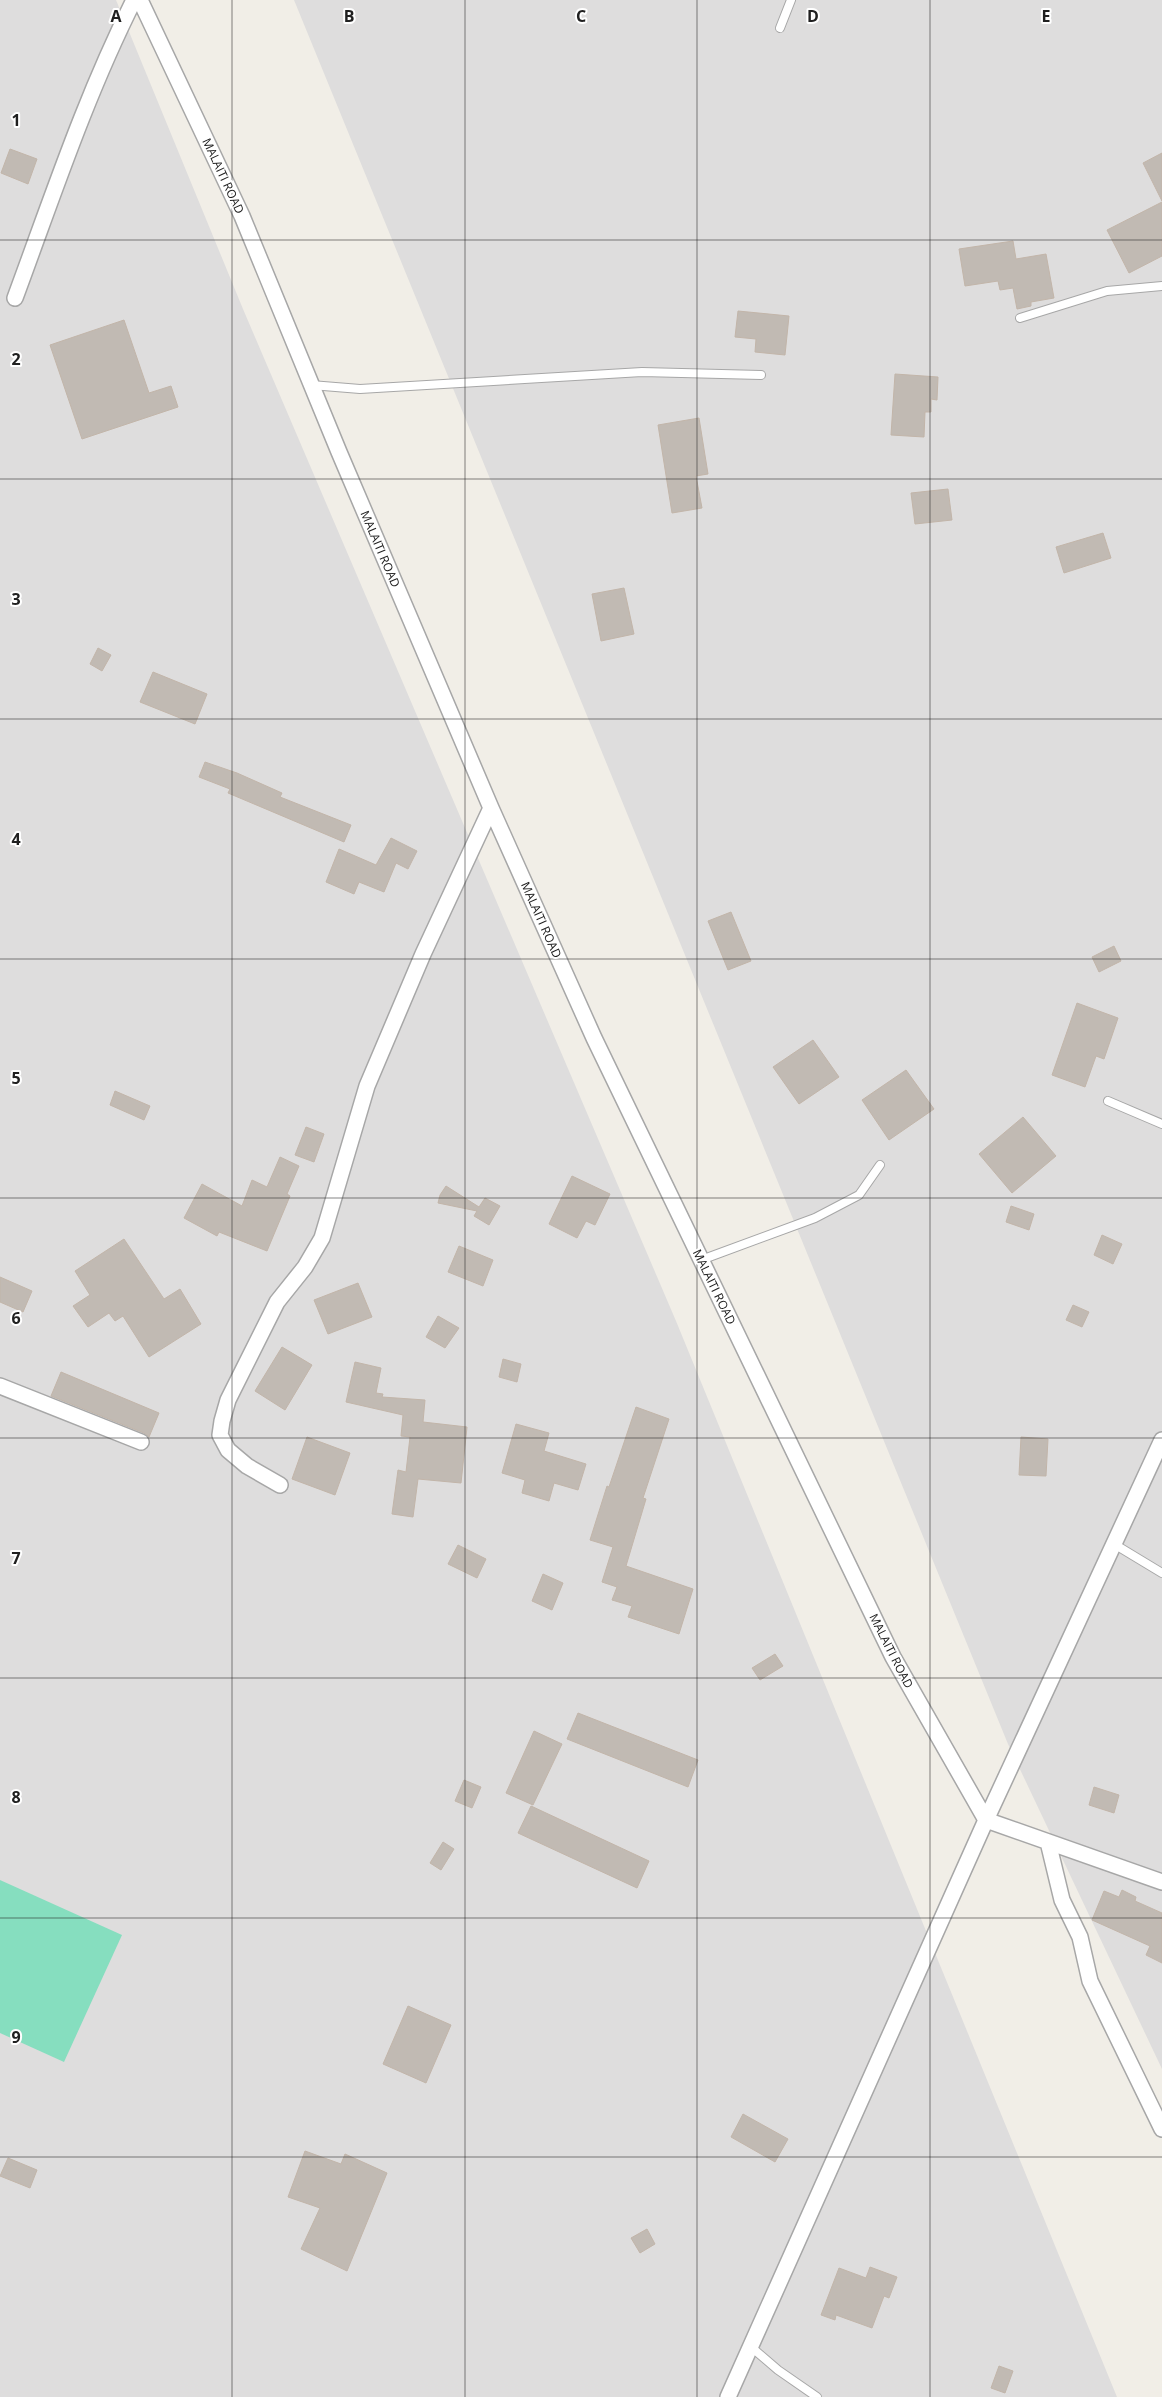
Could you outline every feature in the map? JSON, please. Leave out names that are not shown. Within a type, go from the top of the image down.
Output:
[{"type":"street","points":[[15,298],[77,130],[116,36],[134,0]]},
{"type":"street","name":"MALAITI ROAD","points":[[140,0],[242,216],[311,384],[491,808],[594,1038],[892,1657],[986,1820]]},
{"type":"street","points":[[280,1485],[247,1466],[228,1450],[220,1435],[228,1400],[277,1302],[305,1267],[322,1238],[367,1086],[423,954],[491,808]]},
{"type":"street","points":[[0,1386],[141,1442]]},
{"type":"street","points":[[728,2397],[986,1820],[1162,1440]]},
{"type":"street","points":[[986,1820],[1162,1882]]},
{"type":"street","points":[[1048,1842],[1062,1900],[1080,1937],[1090,1981],[1162,2130]]},
{"type":"lane","points":[[780,28],[791,0]]},
{"type":"lane","points":[[1020,318],[1107,291],[1162,286]]},
{"type":"lane","points":[[311,384],[360,389],[642,372],[761,375]]},
{"type":"lane","points":[[1108,1101],[1162,1124]]},
{"type":"lane","points":[[701,1260],[815,1218],[859,1195],[880,1165]]},
{"type":"lane","points":[[1114,1544],[1162,1573]]},
{"type":"lane","points":[[750,2346],[778,2370],[817,2397]]},
{"type":"shaded area","points":[[0,0],[116,0],[243,309],[676,1321],[1117,2397],[0,2397]]},
{"type":"shaded area","points":[[294,0],[1162,0],[1162,2069],[1008,1744]]},
{"type":"green space","points":[[0,1880],[122,1935],[64,2062],[0,2033]]},
{"type":"building","points":[[10,149],[37,159],[28,184],[1,173]]},
{"type":"building","points":[[1162,153],[1162,201],[1143,163]]},
{"type":"building","points":[[1162,202],[1162,256],[1129,273],[1107,230]]},
{"type":"building","points":[[1013,241],[1016,259],[1046,254],[1054,298],[1031,302],[1031,306],[1017,309],[1013,288],[1000,290],[998,281],[965,286],[959,249]]},
{"type":"building","points":[[738,311],[789,316],[785,355],[755,352],[756,339],[735,337]]},
{"type":"building","points":[[124,320],[149,393],[171,386],[178,407],[82,439],[50,345]]},
{"type":"building","points":[[895,374],[938,377],[937,400],[931,399],[931,412],[925,412],[924,437],[891,435]]},
{"type":"building","points":[[699,418],[708,474],[696,476],[702,508],[672,513],[658,425]]},
{"type":"building","points":[[948,489],[952,520],[915,524],[911,493]]},
{"type":"building","points":[[1103,533],[1111,558],[1064,573],[1056,547]]},
{"type":"building","points":[[624,588],[634,634],[601,641],[592,594]]},
{"type":"building","points":[[98,648],[111,655],[102,671],[90,664]]},
{"type":"building","points":[[153,672],[207,694],[195,724],[140,702]]},
{"type":"building","points":[[205,762],[237,773],[282,793],[280,797],[351,825],[344,842],[228,793],[230,789],[199,777]]},
{"type":"building","points":[[391,838],[417,851],[408,869],[396,863],[384,892],[359,882],[354,894],[326,882],[339,849],[376,865]]},
{"type":"building","points":[[731,912],[751,961],[728,970],[708,921]]},
{"type":"building","points":[[1114,946],[1121,961],[1099,972],[1092,957]]},
{"type":"building","points":[[1077,1003],[1118,1018],[1104,1059],[1096,1056],[1085,1087],[1052,1075]]},
{"type":"building","points":[[813,1040],[839,1077],[799,1104],[773,1067]]},
{"type":"building","points":[[906,1070],[934,1109],[889,1140],[862,1100]]},
{"type":"building","points":[[115,1091],[150,1106],[144,1120],[110,1105]]},
{"type":"building","points":[[1023,1117],[1056,1156],[1012,1193],[979,1154]]},
{"type":"building","points":[[306,1127],[324,1134],[314,1162],[295,1155]]},
{"type":"building","points":[[280,1157],[299,1166],[287,1194],[290,1196],[267,1251],[219,1232],[217,1236],[184,1218],[202,1184],[242,1206],[252,1180],[267,1187]]},
{"type":"building","points":[[572,1176],[610,1194],[595,1225],[586,1221],[577,1238],[549,1224]]},
{"type":"building","points":[[446,1186],[479,1207],[485,1198],[500,1206],[489,1225],[474,1216],[477,1211],[438,1203],[440,1195]]},
{"type":"building","points":[[1011,1206],[1034,1214],[1029,1230],[1006,1222]]},
{"type":"building","points":[[1102,1235],[1122,1244],[1113,1264],[1094,1255]]},
{"type":"building","points":[[124,1239],[164,1299],[180,1289],[201,1324],[149,1357],[123,1316],[115,1321],[109,1313],[88,1327],[73,1306],[90,1295],[75,1271]]},
{"type":"building","points":[[459,1246],[493,1260],[483,1286],[448,1272]]},
{"type":"building","points":[[0,1277],[32,1291],[23,1312],[0,1302]]},
{"type":"building","points":[[358,1283],[372,1317],[328,1334],[314,1300]]},
{"type":"building","points":[[1073,1305],[1089,1312],[1082,1327],[1066,1320]]},
{"type":"building","points":[[438,1316],[459,1328],[445,1348],[426,1337]]},
{"type":"building","points":[[282,1347],[312,1365],[285,1410],[255,1391]]},
{"type":"building","points":[[503,1359],[521,1364],[517,1382],[499,1377]]},
{"type":"building","points":[[355,1362],[381,1368],[376,1393],[383,1394],[382,1397],[425,1400],[423,1422],[467,1427],[461,1483],[418,1479],[413,1517],[392,1514],[398,1470],[406,1472],[410,1437],[401,1436],[403,1415],[346,1402]]},
{"type":"building","points":[[61,1372],[159,1413],[149,1437],[144,1433],[51,1396]]},
{"type":"building","points":[[636,1407],[669,1419],[643,1498],[646,1499],[626,1566],[693,1589],[679,1634],[628,1617],[632,1606],[612,1600],[617,1587],[602,1582],[613,1547],[590,1540],[607,1486],[609,1487]]},
{"type":"building","points":[[516,1424],[549,1433],[544,1451],[586,1464],[578,1490],[554,1483],[549,1501],[522,1493],[525,1480],[502,1473]]},
{"type":"building","points":[[307,1437],[350,1453],[335,1495],[292,1479]]},
{"type":"building","points":[[1021,1437],[1048,1439],[1046,1476],[1019,1475]]},
{"type":"building","points":[[458,1545],[486,1559],[477,1578],[448,1564]]},
{"type":"building","points":[[543,1574],[563,1583],[552,1610],[532,1601]]},
{"type":"building","points":[[775,1654],[783,1666],[760,1680],[752,1668]]},
{"type":"building","points":[[578,1713],[698,1760],[688,1787],[567,1739]]},
{"type":"building","points":[[534,1731],[562,1744],[533,1805],[506,1793]]},
{"type":"building","points":[[464,1780],[481,1787],[472,1808],[455,1801]]},
{"type":"building","points":[[1094,1787],[1119,1795],[1114,1813],[1089,1805]]},
{"type":"building","points":[[531,1806],[649,1861],[637,1888],[518,1833]]},
{"type":"building","points":[[443,1842],[454,1849],[441,1870],[430,1863]]},
{"type":"building","points":[[1122,1890],[1136,1897],[1135,1901],[1162,1913],[1162,1963],[1146,1955],[1150,1946],[1092,1920],[1104,1891],[1119,1897]]},
{"type":"building","points":[[408,2006],[451,2025],[426,2083],[383,2064]]},
{"type":"building","points":[[743,2114],[788,2139],[775,2162],[731,2137]]},
{"type":"building","points":[[305,2151],[341,2164],[345,2154],[387,2173],[347,2271],[301,2249],[320,2208],[288,2197]]},
{"type":"building","points":[[8,2158],[37,2170],[30,2188],[0,2176]]},
{"type":"building","points":[[647,2229],[655,2244],[640,2253],[631,2238]]},
{"type":"building","points":[[870,2267],[897,2277],[889,2298],[884,2296],[872,2328],[836,2315],[835,2320],[821,2315],[839,2268],[866,2278]]},
{"type":"building","points":[[999,2366],[1013,2371],[1005,2393],[991,2388]]}]
